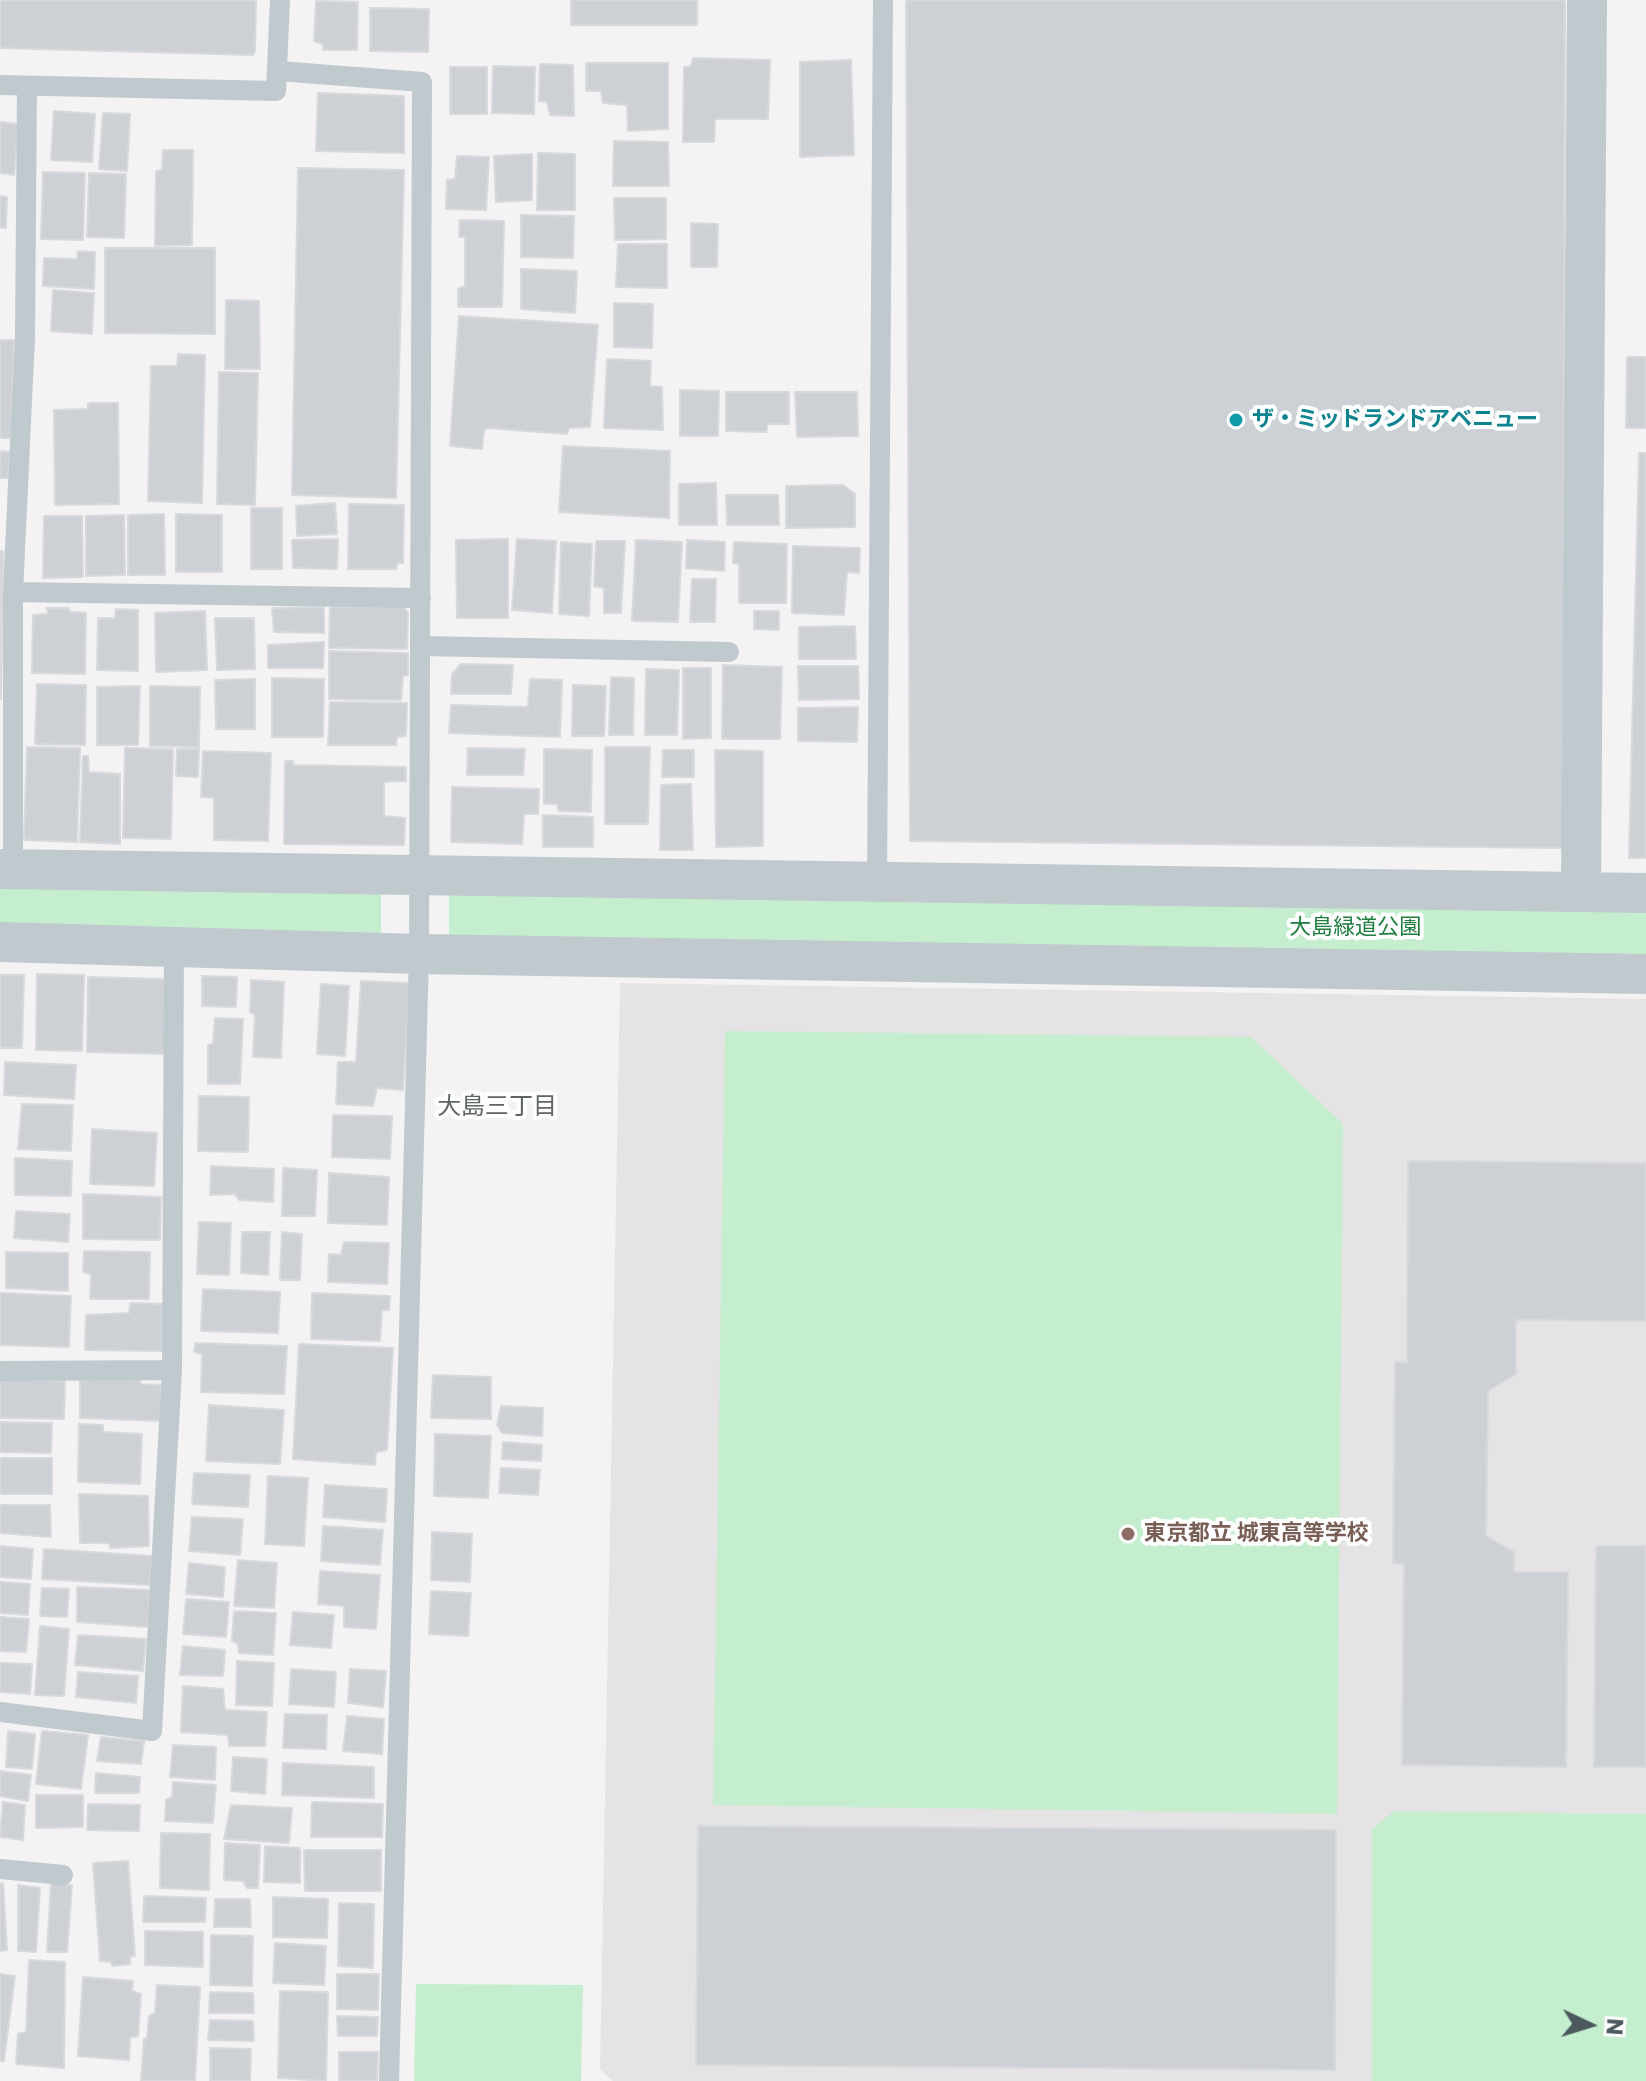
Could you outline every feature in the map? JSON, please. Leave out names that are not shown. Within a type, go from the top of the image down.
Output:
[{"type":"street","points":[[1581,890],[1587,0]]},
{"type":"street","points":[[6,869],[1646,893]]},
{"type":"street","points":[[0,942],[419,954],[1646,974]]},
{"type":"lane","points":[[0,85],[276,91],[280,0]]},
{"type":"lane","points":[[877,882],[883,0]]},
{"type":"lane","points":[[278,71],[422,82],[419,954],[389,2081]]},
{"type":"lane","points":[[6,869],[13,592],[25,337],[27,86]]},
{"type":"lane","points":[[13,592],[421,598]]},
{"type":"lane","points":[[421,646],[729,652]]},
{"type":"lane","points":[[0,1712],[152,1731],[172,1370],[174,947]]},
{"type":"lane","points":[[0,1371],[172,1370]]},
{"type":"lane","points":[[0,1869],[63,1875]]},
{"type":"shaded area","name":"東京都立 城東高等学校","points":[[620,983],[1646,999],[1646,2081],[613,2081],[600,2069]]},
{"type":"green space","points":[[0,880],[381,893],[381,932],[372,940],[0,933]]},
{"type":"green space","name":"大島緑道公園","points":[[449,893],[1646,907],[1646,964],[449,939]]},
{"type":"green space","points":[[725,1031],[1251,1037],[1343,1124],[1337,1814],[713,1805]]},
{"type":"green space","points":[[1394,1811],[1646,1814],[1646,2081],[1372,2081],[1372,1829]]},
{"type":"green space","points":[[416,1984],[583,1985],[581,2081],[414,2081]]},
{"type":"building","points":[[0,0],[256,0],[255,51],[253,55],[0,48]]},
{"type":"building","points":[[571,0],[697,0],[697,25],[571,25]]},
{"type":"building","name":"ザ・ミッドランドアベニュー","points":[[906,0],[1565,0],[1563,848],[910,841]]},
{"type":"building","points":[[316,1],[358,2],[357,50],[323,50],[323,44],[314,41]]},
{"type":"building","points":[[370,8],[429,9],[428,52],[370,51]]},
{"type":"building","points":[[693,58],[770,60],[768,119],[715,119],[714,142],[683,142],[684,67],[691,66]]},
{"type":"building","points":[[851,60],[854,155],[800,157],[800,62]]},
{"type":"building","points":[[586,63],[668,63],[668,129],[628,131],[627,105],[603,103],[601,91],[586,91]]},
{"type":"building","points":[[540,64],[573,65],[574,116],[550,115],[547,102],[539,101]]},
{"type":"building","points":[[493,66],[535,67],[534,114],[492,113]]},
{"type":"building","points":[[450,67],[487,67],[487,114],[450,114]]},
{"type":"building","points":[[318,93],[404,96],[404,153],[316,151]]},
{"type":"building","points":[[54,111],[95,114],[92,162],[51,160]]},
{"type":"building","points":[[103,113],[130,114],[127,171],[99,169]]},
{"type":"building","points":[[0,122],[18,124],[14,175],[0,173]]},
{"type":"building","points":[[614,141],[668,142],[669,186],[613,186]]},
{"type":"building","points":[[163,150],[193,150],[192,245],[155,246],[156,171],[162,170]]},
{"type":"building","points":[[538,153],[575,154],[575,210],[537,210]]},
{"type":"building","points":[[532,154],[532,200],[496,202],[494,156]]},
{"type":"building","points":[[457,156],[489,157],[486,210],[446,209],[447,180],[455,179]]},
{"type":"building","points":[[298,168],[404,170],[396,498],[292,495]]},
{"type":"building","points":[[43,172],[85,173],[83,240],[41,239]]},
{"type":"building","points":[[89,173],[126,174],[124,238],[87,237]]},
{"type":"building","points":[[0,196],[7,197],[6,228],[0,227]]},
{"type":"building","points":[[614,198],[666,198],[666,239],[615,240]]},
{"type":"building","points":[[521,215],[574,216],[573,258],[521,257]]},
{"type":"building","points":[[460,220],[504,221],[502,307],[458,307],[458,289],[465,286],[465,237],[459,237]]},
{"type":"building","points":[[691,223],[718,224],[717,267],[691,267]]},
{"type":"building","points":[[618,244],[667,244],[667,288],[616,287]]},
{"type":"building","points":[[105,248],[215,248],[215,334],[105,333]]},
{"type":"building","points":[[78,251],[95,252],[94,289],[43,286],[44,258],[77,259]]},
{"type":"building","points":[[521,269],[577,271],[575,313],[521,309]]},
{"type":"building","points":[[53,290],[94,293],[92,334],[51,331]]},
{"type":"building","points":[[226,300],[259,301],[260,369],[225,369]]},
{"type":"building","points":[[614,303],[653,304],[652,348],[614,347]]},
{"type":"building","points":[[459,316],[598,325],[590,427],[569,428],[567,434],[487,428],[482,449],[450,446]]},
{"type":"building","points":[[0,340],[14,340],[11,438],[0,438]]},
{"type":"building","points":[[178,354],[205,355],[202,503],[148,501],[151,366],[177,366]]},
{"type":"building","points":[[1627,357],[1646,357],[1646,428],[1626,428]]},
{"type":"building","points":[[607,359],[651,361],[650,386],[662,387],[663,430],[604,428]]},
{"type":"building","points":[[219,372],[258,373],[255,505],[217,504]]},
{"type":"building","points":[[680,390],[719,391],[718,436],[680,436]]},
{"type":"building","points":[[726,392],[789,392],[789,424],[768,424],[766,432],[726,431]]},
{"type":"building","points":[[795,392],[857,392],[858,436],[797,437]]},
{"type":"building","points":[[88,403],[118,403],[119,504],[55,505],[54,410],[88,409]]},
{"type":"building","points":[[563,446],[670,451],[669,518],[559,512]]},
{"type":"building","points":[[0,451],[10,452],[8,478],[0,478]]},
{"type":"building","points":[[1639,453],[1646,453],[1646,858],[1629,858]]},
{"type":"building","points":[[716,483],[717,525],[679,525],[679,484]]},
{"type":"building","points":[[843,485],[855,494],[855,527],[786,528],[786,486]]},
{"type":"building","points":[[726,495],[778,495],[779,525],[727,525]]},
{"type":"building","points":[[335,503],[337,534],[297,536],[296,506]]},
{"type":"building","points":[[349,504],[404,505],[403,563],[397,563],[396,569],[348,569]]},
{"type":"building","points":[[251,508],[282,508],[282,569],[251,569]]},
{"type":"building","points":[[164,514],[165,575],[128,575],[128,515]]},
{"type":"building","points":[[176,514],[222,515],[222,572],[176,572]]},
{"type":"building","points":[[124,515],[125,575],[86,576],[86,516]]},
{"type":"building","points":[[44,516],[82,516],[83,577],[43,578]]},
{"type":"building","points":[[338,539],[337,569],[293,568],[292,540]]},
{"type":"building","points":[[508,539],[508,618],[457,618],[456,540]]},
{"type":"building","points":[[517,539],[556,541],[552,613],[512,610]]},
{"type":"building","points":[[636,540],[682,542],[678,622],[632,621]]},
{"type":"building","points":[[687,540],[725,542],[724,571],[686,568]]},
{"type":"building","points":[[596,541],[625,541],[621,613],[604,613],[604,588],[594,586]]},
{"type":"building","points":[[561,542],[592,544],[589,616],[559,614]]},
{"type":"building","points":[[734,542],[787,544],[786,603],[739,603],[739,564],[733,563]]},
{"type":"building","points":[[793,546],[860,548],[859,573],[847,572],[844,615],[792,613]]},
{"type":"building","points":[[0,551],[3,551],[1,699],[0,699]]},
{"type":"building","points":[[692,579],[716,579],[715,622],[690,622]]},
{"type":"building","points":[[403,606],[408,613],[407,649],[329,648],[330,607]]},
{"type":"building","points":[[324,607],[324,633],[274,632],[272,608]]},
{"type":"building","points":[[47,608],[69,608],[70,612],[86,613],[85,674],[32,673],[33,615],[48,614]]},
{"type":"building","points":[[116,609],[138,610],[138,671],[97,670],[98,618],[115,618]]},
{"type":"building","points":[[205,611],[207,670],[156,672],[155,613]]},
{"type":"building","points":[[754,611],[779,611],[779,630],[754,629]]},
{"type":"building","points":[[215,618],[254,618],[255,669],[217,670]]},
{"type":"building","points":[[855,626],[856,659],[799,659],[799,627]]},
{"type":"building","points":[[324,642],[323,668],[268,668],[268,645]]},
{"type":"building","points":[[329,651],[408,653],[408,675],[403,676],[401,700],[329,699]]},
{"type":"building","points":[[461,664],[513,665],[511,694],[451,694],[452,674]]},
{"type":"building","points":[[723,665],[782,667],[780,739],[722,739]]},
{"type":"building","points":[[798,666],[858,666],[859,699],[799,700]]},
{"type":"building","points":[[683,668],[711,668],[711,738],[683,739]]},
{"type":"building","points":[[646,669],[679,670],[677,735],[645,735]]},
{"type":"building","points":[[611,677],[634,678],[633,735],[609,735]]},
{"type":"building","points":[[272,678],[324,679],[323,737],[272,737]]},
{"type":"building","points":[[255,679],[255,729],[216,729],[215,680]]},
{"type":"building","points":[[530,679],[562,680],[560,737],[449,733],[451,705],[528,707]]},
{"type":"building","points":[[37,684],[86,685],[85,745],[35,744]]},
{"type":"building","points":[[573,685],[606,686],[604,736],[572,736]]},
{"type":"building","points":[[140,686],[138,745],[97,745],[97,687]]},
{"type":"building","points":[[150,686],[200,687],[199,747],[150,746]]},
{"type":"building","points":[[330,702],[407,703],[406,736],[397,737],[396,745],[328,745]]},
{"type":"building","points":[[858,707],[857,742],[798,741],[798,708]]},
{"type":"building","points":[[27,747],[80,748],[77,842],[24,840]]},
{"type":"building","points":[[605,747],[650,747],[648,824],[605,824]]},
{"type":"building","points":[[125,748],[173,749],[171,839],[123,838]]},
{"type":"building","points":[[468,748],[525,749],[523,775],[467,775]]},
{"type":"building","points":[[177,749],[199,749],[198,777],[176,776]]},
{"type":"building","points":[[544,749],[592,750],[591,812],[559,811],[557,804],[544,804]]},
{"type":"building","points":[[663,750],[694,750],[694,777],[662,777]]},
{"type":"building","points":[[715,750],[763,751],[763,846],[716,847]]},
{"type":"building","points":[[203,751],[271,753],[268,841],[214,840],[214,798],[201,797]]},
{"type":"building","points":[[83,756],[88,756],[89,772],[120,774],[120,844],[80,842]]},
{"type":"building","points":[[285,761],[293,761],[293,765],[406,767],[406,781],[384,782],[384,816],[405,818],[404,845],[284,844]]},
{"type":"building","points":[[691,784],[693,850],[660,850],[661,785]]},
{"type":"building","points":[[452,787],[539,789],[538,814],[524,814],[522,844],[451,842]]},
{"type":"building","points":[[543,815],[593,817],[593,847],[543,847]]},
{"type":"building","points":[[37,974],[84,975],[82,1051],[36,1050]]},
{"type":"building","points":[[0,975],[24,975],[22,1048],[0,1048]]},
{"type":"building","points":[[202,976],[237,977],[236,1007],[202,1006]]},
{"type":"building","points":[[88,977],[167,979],[165,1054],[87,1052]]},
{"type":"building","points":[[251,980],[284,982],[281,1058],[253,1057],[255,1015],[250,1012]]},
{"type":"building","points":[[361,981],[410,983],[403,1090],[377,1088],[373,1106],[336,1104],[338,1062],[356,1062]]},
{"type":"building","points":[[321,984],[349,986],[345,1056],[317,1054]]},
{"type":"building","points":[[215,1018],[243,1019],[240,1084],[208,1084],[208,1045],[213,1044]]},
{"type":"building","points":[[5,1062],[76,1065],[74,1099],[4,1095]]},
{"type":"building","points":[[199,1096],[249,1097],[248,1152],[198,1151]]},
{"type":"building","points":[[22,1104],[73,1105],[71,1151],[18,1149]]},
{"type":"building","points":[[333,1115],[392,1116],[390,1159],[332,1157]]},
{"type":"building","points":[[92,1129],[157,1133],[154,1186],[90,1184]]},
{"type":"building","points":[[15,1158],[72,1161],[71,1196],[15,1195]]},
{"type":"building","points":[[1408,1161],[1646,1163],[1646,1321],[1516,1320],[1516,1374],[1488,1391],[1486,1536],[1514,1552],[1514,1572],[1568,1572],[1566,1767],[1402,1765],[1404,1564],[1393,1563],[1395,1362],[1407,1362]]},
{"type":"building","points":[[211,1166],[274,1169],[273,1202],[239,1200],[235,1194],[210,1195]]},
{"type":"building","points":[[283,1168],[317,1170],[315,1216],[282,1216]]},
{"type":"building","points":[[329,1173],[389,1177],[387,1225],[328,1223]]},
{"type":"building","points":[[83,1194],[161,1197],[160,1240],[83,1239]]},
{"type":"building","points":[[16,1211],[70,1214],[68,1242],[14,1238]]},
{"type":"building","points":[[199,1222],[231,1223],[229,1275],[197,1274]]},
{"type":"building","points":[[242,1232],[270,1232],[268,1275],[241,1273]]},
{"type":"building","points":[[282,1232],[302,1234],[300,1280],[280,1280]]},
{"type":"building","points":[[344,1242],[389,1243],[387,1284],[328,1282],[329,1254],[341,1255]]},
{"type":"building","points":[[84,1251],[150,1252],[149,1299],[90,1299],[91,1274],[83,1272]]},
{"type":"building","points":[[6,1252],[68,1253],[68,1291],[6,1288]]},
{"type":"building","points":[[203,1289],[280,1292],[278,1333],[201,1331]]},
{"type":"building","points":[[0,1293],[71,1296],[69,1347],[0,1345]]},
{"type":"building","points":[[312,1293],[390,1296],[389,1310],[382,1310],[380,1341],[311,1339]]},
{"type":"building","points":[[130,1303],[162,1304],[162,1351],[85,1350],[86,1315],[129,1313]]},
{"type":"building","points":[[195,1343],[287,1346],[284,1394],[201,1392],[202,1354],[194,1352]]},
{"type":"building","points":[[299,1344],[393,1348],[387,1450],[376,1452],[375,1465],[293,1459]]},
{"type":"building","points":[[433,1375],[491,1377],[491,1419],[431,1418]]},
{"type":"building","points":[[80,1377],[139,1379],[141,1384],[161,1385],[161,1421],[80,1418]]},
{"type":"building","points":[[0,1379],[65,1381],[64,1419],[0,1418]]},
{"type":"building","points":[[209,1405],[284,1410],[280,1464],[206,1461]]},
{"type":"building","points":[[501,1406],[543,1408],[542,1436],[502,1433],[497,1425]]},
{"type":"building","points":[[0,1422],[52,1423],[51,1453],[0,1452]]},
{"type":"building","points":[[79,1424],[103,1425],[103,1432],[142,1434],[140,1484],[78,1482]]},
{"type":"building","points":[[435,1434],[491,1436],[488,1498],[434,1496]]},
{"type":"building","points":[[503,1442],[542,1445],[541,1461],[502,1459]]},
{"type":"building","points":[[0,1458],[52,1458],[52,1494],[0,1494]]},
{"type":"building","points":[[501,1468],[540,1470],[538,1495],[499,1493]]},
{"type":"building","points":[[194,1473],[250,1475],[248,1507],[192,1504]]},
{"type":"building","points":[[268,1476],[308,1478],[304,1546],[265,1544]]},
{"type":"building","points":[[325,1485],[387,1489],[385,1522],[323,1517]]},
{"type":"building","points":[[79,1494],[148,1496],[149,1546],[110,1548],[109,1543],[80,1543]]},
{"type":"building","points":[[0,1505],[50,1505],[51,1537],[0,1533]]},
{"type":"building","points":[[192,1517],[243,1519],[240,1555],[189,1551]]},
{"type":"building","points":[[323,1526],[383,1530],[380,1565],[321,1561]]},
{"type":"building","points":[[432,1532],[472,1534],[470,1582],[431,1580]]},
{"type":"building","points":[[0,1546],[33,1549],[31,1579],[0,1577]]},
{"type":"building","points":[[1596,1546],[1646,1546],[1646,1767],[1594,1767]]},
{"type":"building","points":[[44,1549],[152,1556],[150,1585],[42,1579]]},
{"type":"building","points":[[238,1560],[277,1563],[274,1608],[234,1606]]},
{"type":"building","points":[[189,1563],[225,1567],[223,1597],[186,1594]]},
{"type":"building","points":[[320,1571],[380,1575],[376,1629],[344,1627],[344,1606],[318,1604]]},
{"type":"building","points":[[0,1582],[30,1584],[28,1615],[0,1613]]},
{"type":"building","points":[[77,1587],[150,1590],[148,1627],[77,1622]]},
{"type":"building","points":[[42,1588],[69,1589],[67,1617],[40,1616]]},
{"type":"building","points":[[431,1591],[471,1593],[468,1636],[429,1634]]},
{"type":"building","points":[[186,1599],[229,1602],[226,1637],[183,1634]]},
{"type":"building","points":[[234,1611],[276,1613],[273,1655],[239,1653],[238,1644],[232,1641]]},
{"type":"building","points":[[293,1612],[334,1615],[331,1648],[290,1645]]},
{"type":"building","points":[[0,1617],[29,1619],[26,1652],[0,1651]]},
{"type":"building","points":[[40,1626],[69,1629],[64,1696],[35,1695]]},
{"type":"building","points":[[78,1635],[146,1639],[143,1671],[75,1665]]},
{"type":"building","points":[[183,1646],[225,1650],[223,1676],[180,1675]]},
{"type":"building","points":[[237,1661],[274,1663],[272,1706],[236,1705]]},
{"type":"building","points":[[0,1663],[32,1664],[30,1694],[0,1692]]},
{"type":"building","points":[[291,1669],[336,1672],[334,1707],[289,1704]]},
{"type":"building","points":[[350,1669],[386,1671],[383,1707],[348,1703]]},
{"type":"building","points":[[78,1672],[138,1676],[136,1703],[76,1697]]},
{"type":"building","points":[[183,1686],[223,1689],[225,1710],[267,1712],[265,1746],[229,1746],[228,1735],[181,1732]]},
{"type":"building","points":[[285,1714],[327,1715],[326,1749],[283,1748]]},
{"type":"building","points":[[347,1716],[384,1719],[382,1754],[343,1751]]},
{"type":"building","points":[[8,1731],[35,1734],[32,1769],[6,1767]]},
{"type":"building","points":[[42,1731],[88,1735],[81,1789],[36,1784]]},
{"type":"building","points":[[101,1737],[144,1741],[141,1764],[97,1761]]},
{"type":"building","points":[[173,1745],[216,1747],[215,1780],[170,1777]]},
{"type":"building","points":[[233,1757],[267,1759],[265,1794],[231,1791]]},
{"type":"building","points":[[283,1763],[374,1767],[374,1798],[282,1795]]},
{"type":"building","points":[[0,1771],[31,1775],[28,1801],[0,1796]]},
{"type":"building","points":[[96,1773],[140,1777],[139,1793],[95,1793]]},
{"type":"building","points":[[173,1782],[216,1785],[213,1823],[165,1821],[166,1800],[172,1797]]},
{"type":"building","points":[[36,1795],[83,1795],[83,1827],[36,1828]]},
{"type":"building","points":[[3,1802],[25,1805],[23,1840],[0,1837]]},
{"type":"building","points":[[312,1802],[383,1804],[382,1837],[311,1837]]},
{"type":"building","points":[[88,1804],[140,1805],[139,1831],[87,1830]]},
{"type":"building","points":[[231,1805],[292,1808],[289,1843],[224,1839]]},
{"type":"building","points":[[698,1826],[1336,1830],[1335,2070],[696,2065]]},
{"type":"building","points":[[161,1833],[210,1834],[209,1890],[160,1888]]},
{"type":"building","points":[[225,1843],[260,1845],[258,1888],[247,1888],[243,1881],[224,1880]]},
{"type":"building","points":[[265,1846],[300,1848],[300,1883],[264,1882]]},
{"type":"building","points":[[304,1850],[381,1850],[381,1891],[305,1891]]},
{"type":"building","points":[[128,1861],[135,1956],[130,1957],[130,1964],[113,1966],[111,1962],[100,1961],[93,1863]]},
{"type":"building","points":[[51,1882],[72,1885],[67,1952],[47,1952]]},
{"type":"building","points":[[3,1883],[7,1950],[0,1951],[0,1884]]},
{"type":"building","points":[[18,1885],[40,1888],[36,1952],[18,1951]]},
{"type":"building","points":[[144,1896],[206,1898],[205,1922],[143,1922]]},
{"type":"building","points":[[273,1897],[328,1899],[327,1938],[273,1937]]},
{"type":"building","points":[[215,1899],[250,1899],[251,1927],[214,1927]]},
{"type":"building","points":[[339,1903],[374,1904],[373,1968],[338,1966]]},
{"type":"building","points":[[145,1931],[203,1932],[203,1967],[145,1965]]},
{"type":"building","points":[[211,1935],[253,1936],[252,1986],[210,1985]]},
{"type":"building","points":[[275,1943],[326,1946],[324,1985],[273,1983]]},
{"type":"building","points":[[29,1960],[65,1962],[64,2068],[16,2064],[18,2034],[26,2032]]},
{"type":"building","points":[[0,1974],[15,1976],[4,2061],[0,2061]]},
{"type":"building","points":[[337,1974],[379,1974],[378,2010],[337,2009]]},
{"type":"building","points":[[83,1977],[133,1981],[132,1991],[141,1994],[138,2036],[130,2038],[129,2060],[78,2056]]},
{"type":"building","points":[[157,1985],[200,1987],[195,2081],[141,2081],[144,2039],[147,2039],[149,2016],[155,2013]]},
{"type":"building","points":[[280,1991],[328,1992],[326,2081],[278,2078]]},
{"type":"building","points":[[210,1992],[253,1993],[254,2013],[209,2013]]},
{"type":"building","points":[[337,2016],[378,2017],[377,2036],[338,2036]]},
{"type":"building","points":[[210,2020],[253,2021],[254,2041],[208,2040]]},
{"type":"building","points":[[210,2048],[251,2049],[250,2081],[210,2081]]},
{"type":"building","points":[[339,2052],[378,2052],[377,2081],[339,2081]]},
{"type":"place","name":"ザ・ミッドランドアベニュー","points":[[1236,420]]},
{"type":"place","name":"東京都立 城東高等学校","points":[[1128,1534]]},
{"type":"district","name":"大島三丁目","points":[[497,1108]]}]
